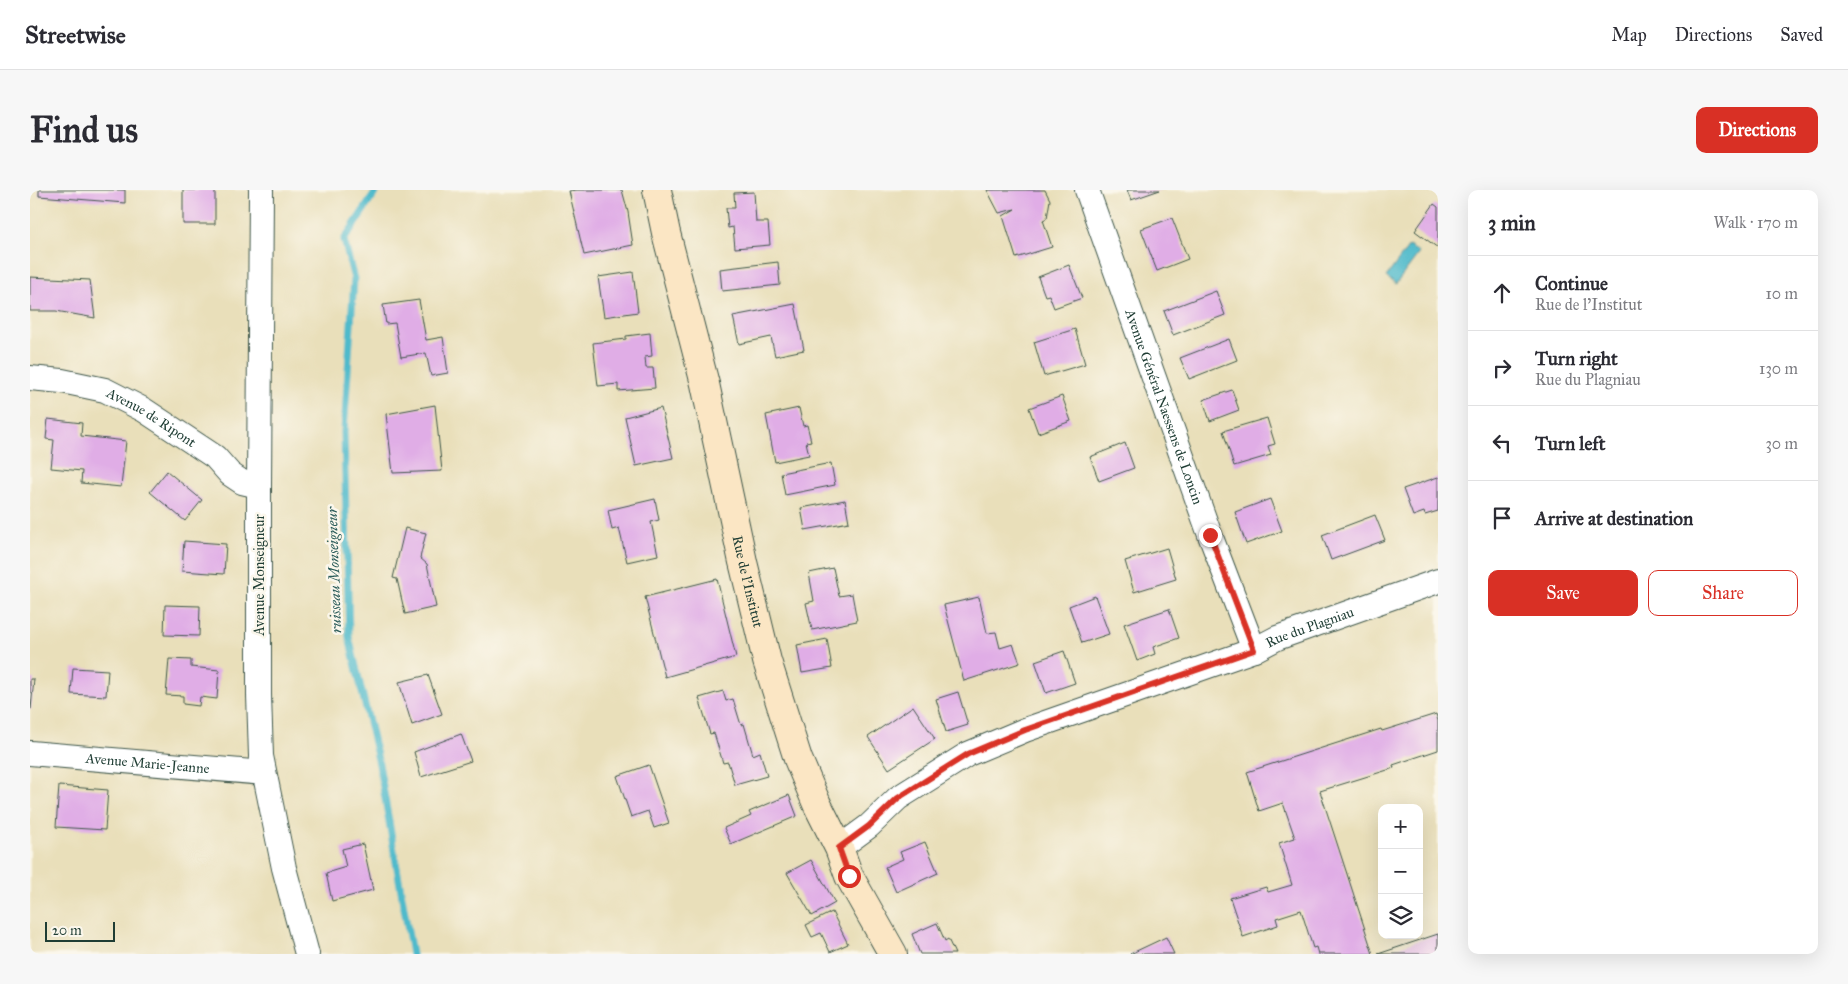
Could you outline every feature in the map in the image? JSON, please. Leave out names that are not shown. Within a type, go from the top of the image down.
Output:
[{"type":"street","name":"Avenue Monseigneur","points":[[261,190],[260,726],[264,773],[284,868],[307,954]]},
{"type":"street","name":"Rue de l'Institut","points":[[657,190],[666,233],[705,384],[743,562],[767,661],[798,759],[817,804],[839,848],[849,876],[893,954]]},
{"type":"street","name":"Avenue Général Naessens de Loncin","points":[[1087,190],[1210,535],[1254,650]]},
{"type":"street","name":"Avenue de Ripont","points":[[30,378],[62,381],[105,390],[144,410],[215,457],[230,474],[242,482],[259,486]]},
{"type":"street","name":"Rue du Plagniau","points":[[839,848],[869,826],[898,798],[968,754],[1025,730],[1254,650],[1277,638],[1438,581]]},
{"type":"street","name":"Avenue Marie-Jeanne","points":[[30,753],[264,773]]},
{"type":"water","points":[[1409,246],[1419,253],[1396,284],[1386,277]]},
{"type":"building","points":[[39,190],[125,190],[125,203],[39,196]]},
{"type":"building","points":[[183,190],[215,190],[215,224],[183,224]]},
{"type":"building","points":[[622,190],[628,212],[633,245],[584,255],[569,191]]},
{"type":"building","points":[[987,190],[1045,190],[1050,200],[1047,218],[1043,220],[1052,247],[1016,258],[1003,216],[1015,209],[999,213]]},
{"type":"building","points":[[1127,190],[1160,190],[1131,200]]},
{"type":"building","points":[[754,192],[756,222],[768,222],[770,245],[735,248],[733,227],[728,228],[726,208],[735,208],[734,193]]},
{"type":"building","points":[[1434,204],[1438,207],[1438,248],[1415,231]]},
{"type":"building","points":[[1172,218],[1188,259],[1157,271],[1141,229]]},
{"type":"building","points":[[778,262],[780,285],[722,291],[720,269]]},
{"type":"building","points":[[1069,265],[1082,298],[1054,308],[1049,295],[1045,296],[1038,277]]},
{"type":"building","points":[[633,272],[638,312],[604,317],[598,277]]},
{"type":"building","points":[[30,277],[90,280],[95,318],[56,311],[30,311]]},
{"type":"building","points":[[1216,291],[1225,315],[1173,335],[1164,311]]},
{"type":"building","points":[[419,300],[426,340],[443,337],[448,373],[431,376],[426,353],[401,357],[395,323],[386,324],[383,305]]},
{"type":"building","points":[[795,304],[804,350],[775,356],[771,337],[739,344],[733,316]]},
{"type":"building","points":[[1075,329],[1085,364],[1044,376],[1034,342]]},
{"type":"building","points":[[650,333],[652,356],[645,357],[646,368],[653,368],[655,388],[618,391],[618,384],[598,386],[593,343],[626,339],[626,336]]},
{"type":"building","points":[[1229,339],[1237,360],[1189,379],[1180,358]]},
{"type":"building","points":[[1232,390],[1239,410],[1210,421],[1203,400]]},
{"type":"building","points":[[1062,396],[1071,421],[1038,433],[1029,408]]},
{"type":"building","points":[[435,405],[442,471],[393,473],[386,414]]},
{"type":"building","points":[[661,408],[673,458],[636,466],[625,417]]},
{"type":"building","points":[[799,408],[803,426],[807,425],[811,441],[806,442],[809,455],[775,462],[766,415]]},
{"type":"building","points":[[1267,418],[1275,444],[1268,446],[1271,455],[1234,466],[1223,431]]},
{"type":"building","points":[[48,419],[82,423],[81,436],[126,441],[121,487],[81,483],[82,471],[51,468],[54,440],[46,439]]},
{"type":"building","points":[[1125,443],[1134,468],[1099,481],[1090,457]]},
{"type":"building","points":[[831,463],[835,485],[785,495],[781,473]]},
{"type":"building","points":[[167,471],[202,500],[185,521],[150,492]]},
{"type":"building","points":[[1438,477],[1438,511],[1425,515],[1424,512],[1413,516],[1403,489]]},
{"type":"building","points":[[655,499],[659,520],[651,522],[658,555],[627,562],[619,528],[612,530],[608,510]]},
{"type":"building","points":[[1270,499],[1282,531],[1246,544],[1235,512]]},
{"type":"building","points":[[845,500],[849,522],[805,530],[801,508]]},
{"type":"building","points":[[1375,515],[1385,540],[1331,560],[1322,535]]},
{"type":"building","points":[[405,528],[426,533],[420,558],[427,564],[436,607],[405,614],[397,579],[393,578]]},
{"type":"building","points":[[184,541],[226,544],[224,574],[182,571]]},
{"type":"building","points":[[1167,548],[1176,579],[1134,592],[1125,561]]},
{"type":"building","points":[[833,568],[839,596],[852,594],[857,621],[812,630],[806,603],[814,601],[809,573]]},
{"type":"building","points":[[717,579],[736,657],[665,677],[645,597]]},
{"type":"building","points":[[1095,596],[1109,634],[1082,643],[1069,606]]},
{"type":"building","points":[[979,597],[987,633],[996,632],[1000,648],[1013,644],[1020,663],[964,681],[944,605]]},
{"type":"building","points":[[165,605],[200,606],[199,636],[164,635]]},
{"type":"building","points":[[1169,609],[1179,638],[1153,647],[1155,654],[1137,661],[1124,624]]},
{"type":"building","points":[[827,639],[832,668],[802,673],[797,645]]},
{"type":"building","points":[[1064,651],[1075,683],[1046,693],[1035,661]]},
{"type":"building","points":[[169,659],[191,660],[191,667],[219,670],[217,699],[200,697],[199,706],[183,704],[183,696],[166,695]]},
{"type":"building","points":[[73,668],[108,670],[106,696],[71,694]]},
{"type":"building","points":[[428,675],[442,714],[412,725],[399,682]]},
{"type":"building","points":[[30,679],[34,679],[31,709],[30,709]]},
{"type":"building","points":[[723,691],[726,701],[733,699],[741,725],[744,724],[753,755],[760,752],[767,776],[735,785],[728,762],[723,763],[714,733],[710,734],[699,698]]},
{"type":"building","points":[[958,692],[968,725],[946,732],[936,699]]},
{"type":"building","points":[[913,706],[935,739],[889,769],[868,737]]},
{"type":"building","points":[[1436,714],[1438,721],[1438,750],[1393,765],[1394,768],[1320,791],[1373,954],[1318,954],[1316,947],[1313,948],[1301,910],[1276,918],[1278,925],[1243,937],[1230,898],[1266,887],[1268,892],[1292,885],[1279,843],[1295,838],[1283,803],[1259,811],[1247,772],[1381,729],[1382,731]]},
{"type":"building","points":[[461,734],[471,761],[421,777],[414,752]]},
{"type":"building","points":[[649,765],[669,823],[654,828],[648,811],[631,817],[617,776]]},
{"type":"building","points":[[59,786],[108,790],[105,830],[56,827]]},
{"type":"building","points":[[789,795],[797,816],[731,844],[724,828],[751,816],[749,812]]},
{"type":"building","points":[[925,842],[938,873],[896,892],[885,867],[903,859],[900,852]]},
{"type":"building","points":[[363,844],[373,890],[332,901],[326,873],[346,867],[342,849]]},
{"type":"building","points":[[811,860],[835,903],[812,916],[787,873]]},
{"type":"building","points":[[832,912],[848,944],[830,952],[821,933],[812,937],[806,925]]},
{"type":"building","points":[[937,923],[945,941],[948,939],[955,954],[920,954],[912,934]]},
{"type":"building","points":[[1438,934],[1438,954],[1378,954]]},
{"type":"building","points":[[1166,937],[1174,954],[1130,954]]},
{"type":"waterway","name":"ruisseau Monseigneur","points":[[377,190],[344,240],[354,279],[344,432],[349,637],[379,764],[412,954]]},
{"type":"route","points":[[849,876],[839,848],[869,826],[898,798],[968,754],[1025,730],[1254,650],[1210,535]]}]
